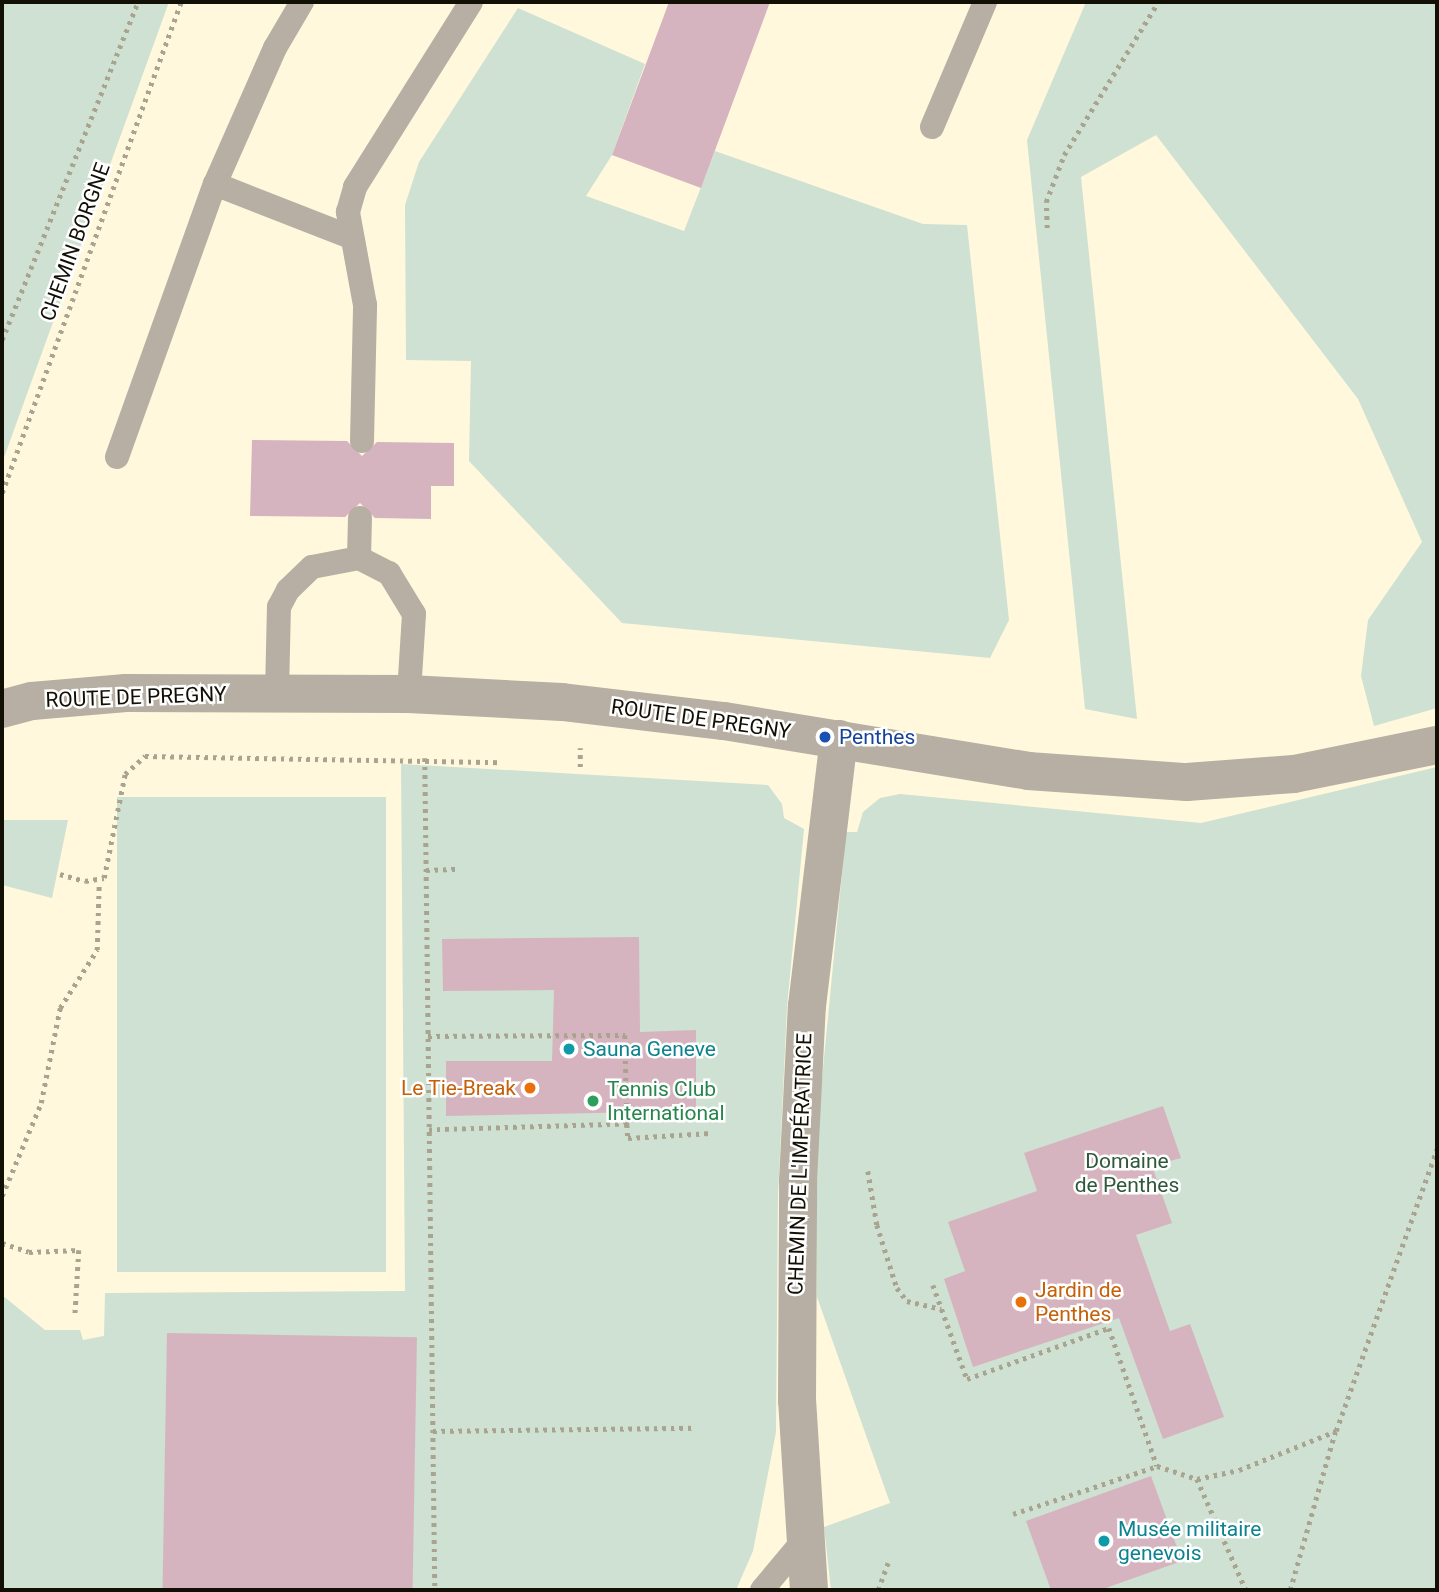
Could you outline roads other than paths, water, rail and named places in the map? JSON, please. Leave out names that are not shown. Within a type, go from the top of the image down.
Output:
[{"type":"street","name":"ROUTE DE PREGNY","points":[[2,709],[84,695],[277,692],[409,694],[634,708],[1028,771],[1186,782],[1294,774],[1437,745]]},
{"type":"street","name":"CHEMIN DE L'IMPÉRATRICE","points":[[809,1590],[803,1541],[795,1304],[798,1181],[807,1006],[839,739]]},
{"type":"lane","points":[[117,457],[215,184],[275,48],[302,2]]},
{"type":"lane","points":[[362,441],[365,304],[348,236],[355,187],[471,2]]},
{"type":"lane","points":[[932,127],[985,2]]},
{"type":"lane","points":[[215,184],[348,236]]},
{"type":"lane","points":[[359,558],[360,518]]},
{"type":"lane","points":[[277,692],[279,607],[288,590],[312,567],[359,558],[389,573],[414,614],[409,694]]},
{"type":"lane","points":[[762,1590],[803,1541]]},
{"type":"place","name":"Penthes","points":[[825,737]]},
{"type":"place","name":"Sauna Geneve","points":[[569,1049]]},
{"type":"place","name":"Le Tie-Break","points":[[530,1088]]},
{"type":"place","name":"Tennis Club International","points":[[593,1101]]},
{"type":"place","name":"Jardin de Penthes","points":[[1021,1302]]},
{"type":"place","name":"Musée militaire genevois","points":[[1104,1541]]},
{"type":"park label","name":"Domaine de Penthes","points":[[1127,1173]]}]
